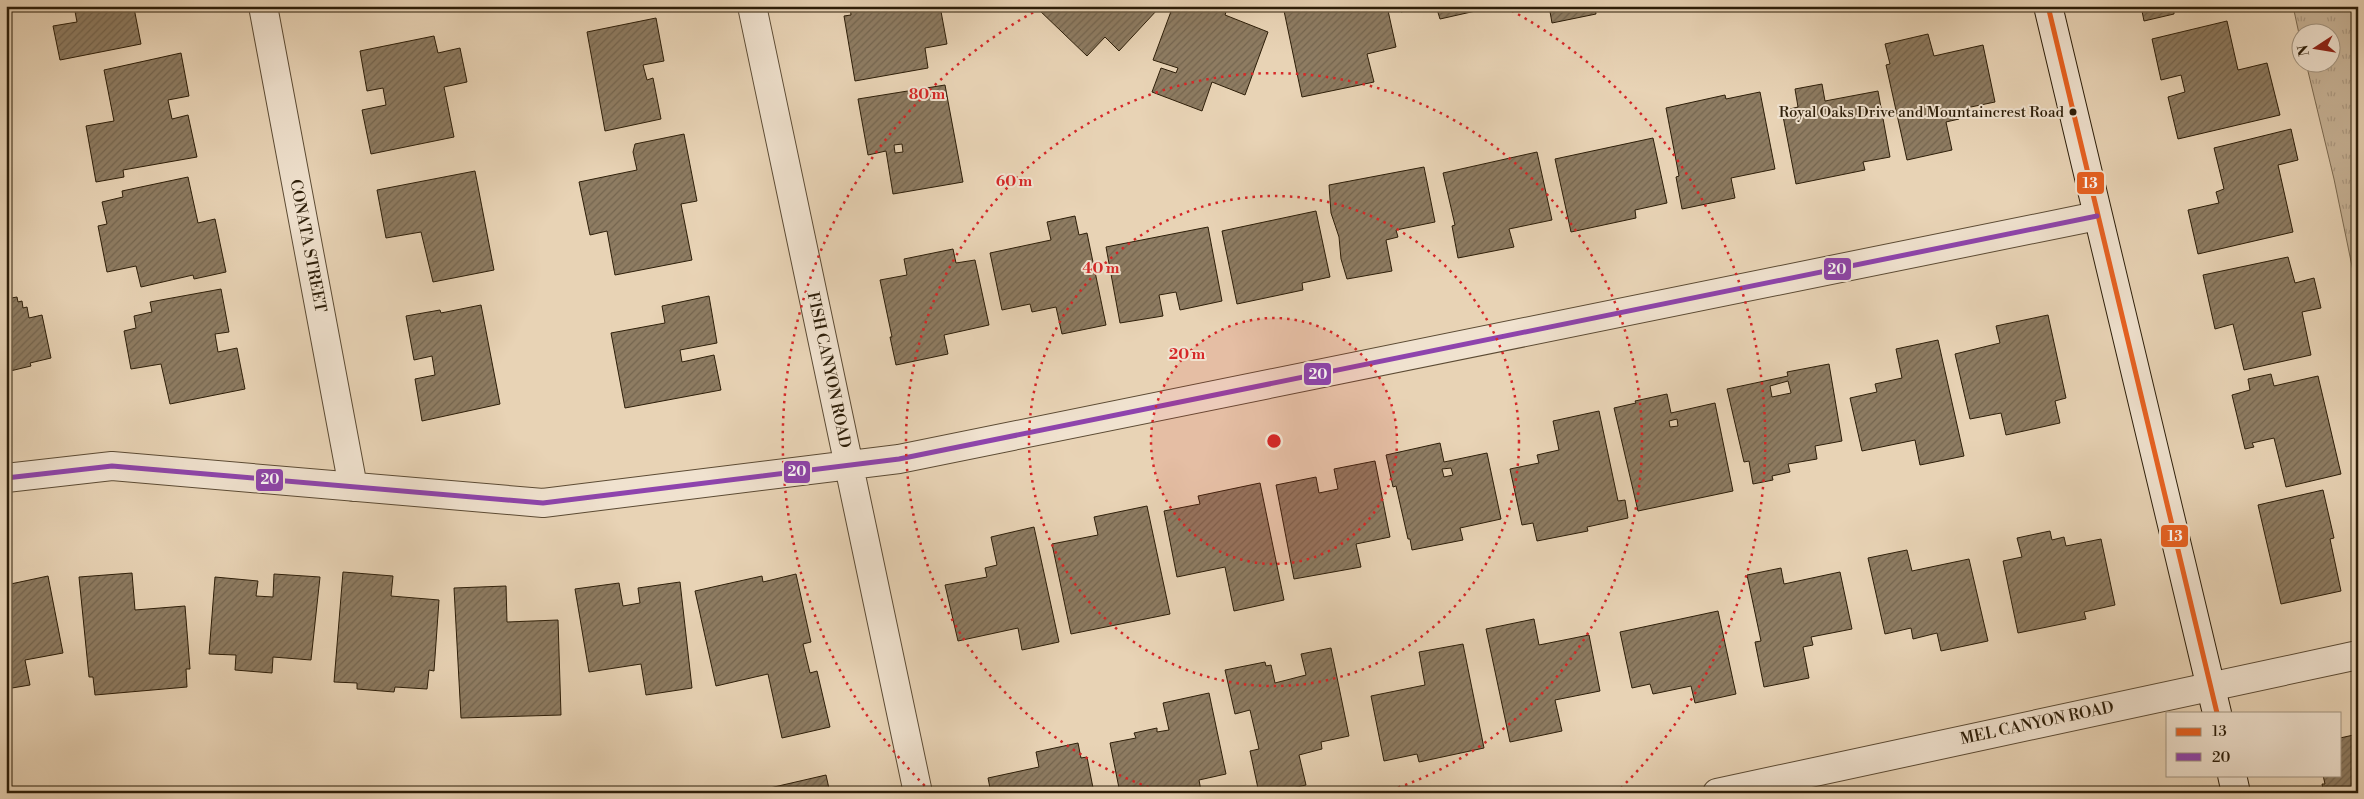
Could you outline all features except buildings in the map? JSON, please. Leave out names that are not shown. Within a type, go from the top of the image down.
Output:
[{"type":"street","name":"CONATA STREET","points":[[263,6],[353,487]]},
{"type":"street","name":"FISH CANYON ROAD","points":[[752,6],[918,793]]},
{"type":"street","points":[[2048,6],[2217,712]]},
{"type":"street","points":[[6,478],[112,466],[543,503],[909,457],[2098,216]]},
{"type":"street","name":"MEL CANYON ROAD","points":[[1717,793],[2358,655]]},
{"type":"street","points":[[2232,776],[2236,793]]},
{"type":"green space","points":[[2293,6],[2358,6],[2358,295],[2334,179],[2308,72],[2342,72],[2342,22],[2296,22]]},
{"type":"transit line","name":"13","points":[[2048,6],[2217,712]]},
{"type":"transit line","name":"20","points":[[6,478],[112,466],[543,503],[899,459],[2097,216]]},
{"type":"place","name":"Royal Oaks Drive and Mountaincrest Road","points":[[2073,112]]}]
